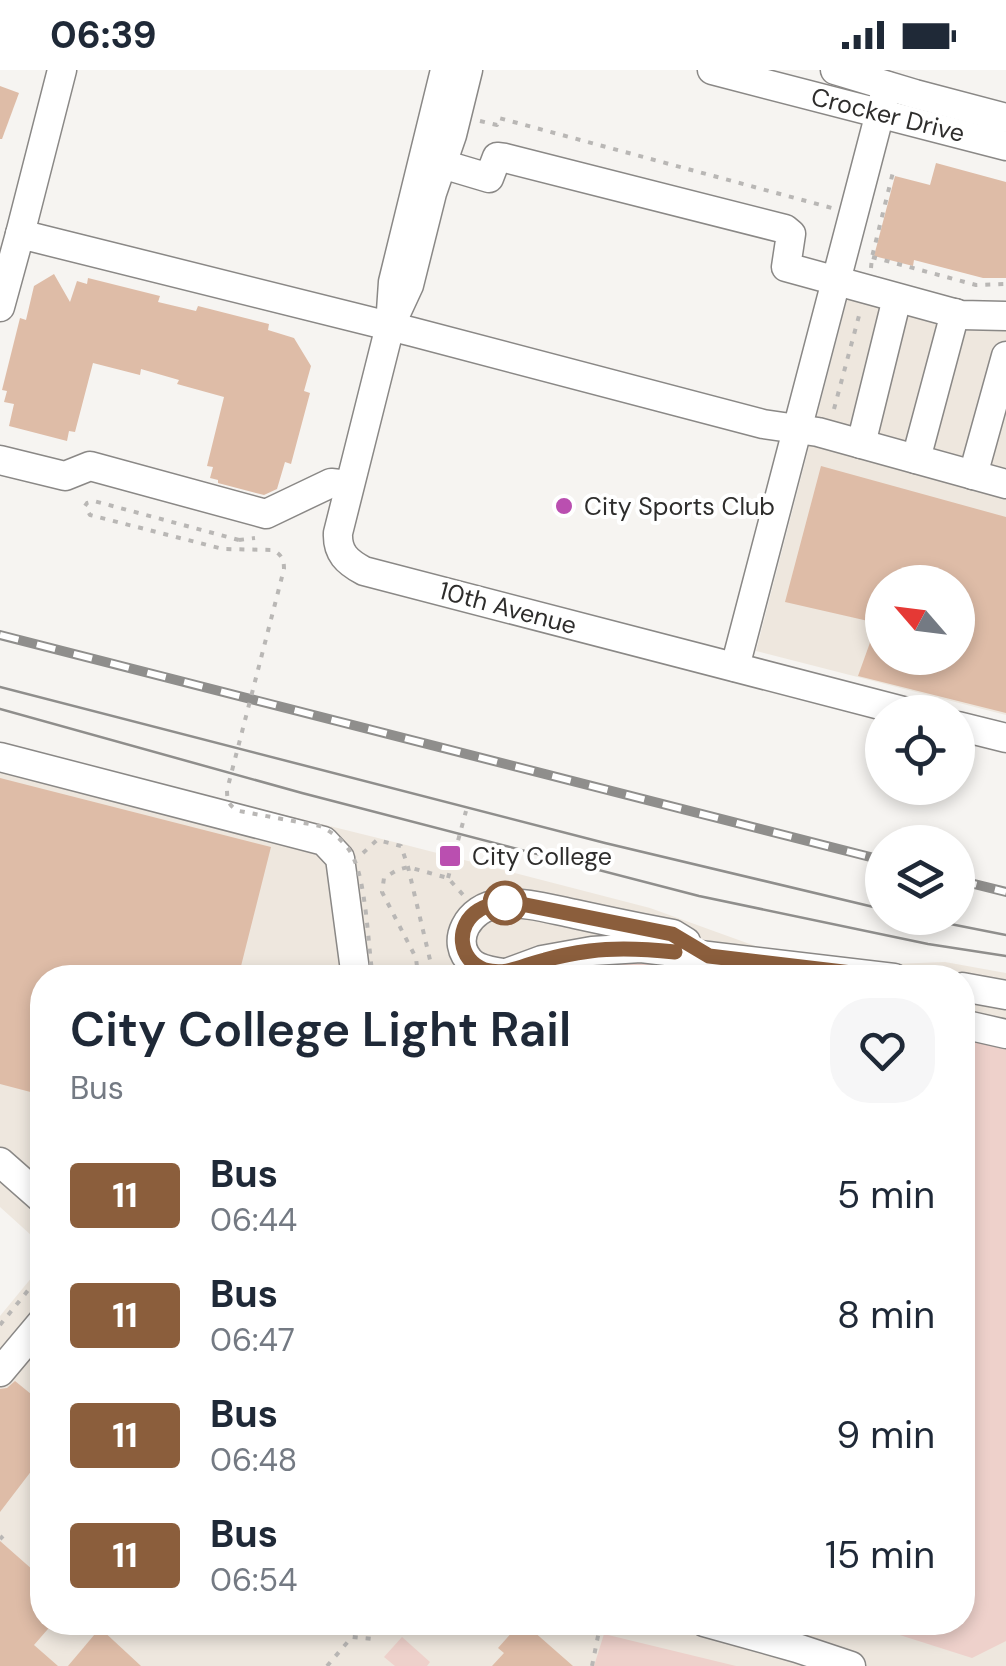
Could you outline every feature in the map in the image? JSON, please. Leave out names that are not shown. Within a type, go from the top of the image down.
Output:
[{"type":"street","name":"10th Avenue","points":[[390,326],[393,282],[445,70]]},
{"type":"street","name":"10th Avenue","points":[[468,70],[409,285],[390,326],[349,485],[337,541],[346,560],[364,571],[865,701]]},
{"type":"street","name":"Crocker Drive","points":[[712,70],[1006,146]]},
{"type":"street","name":"Crocker Drive","points":[[836,70],[1006,118]]},
{"type":"street","points":[[0,307],[57,71]]},
{"type":"street","points":[[735,668],[835,281],[882,162],[880,114],[887,86]]},
{"type":"street","points":[[442,164],[489,178],[494,161],[505,158],[785,229],[791,234],[786,267],[955,313],[1006,316]]},
{"type":"street","points":[[20,234],[763,424],[818,432],[1006,484]]},
{"type":"street","points":[[861,444],[897,298]]},
{"type":"street","points":[[916,460],[955,313]]},
{"type":"street","points":[[973,475],[1006,356]]},
{"type":"street","points":[[0,460],[65,476],[90,466],[266,514],[331,482],[349,485]]},
{"type":"street","points":[[975,730],[1006,738]]},
{"type":"street","points":[[0,757],[324,842],[340,858],[354,965]]},
{"type":"street","points":[[475,965],[464,953],[462,942],[468,920],[477,910],[516,903],[672,934],[709,956]]},
{"type":"street","points":[[527,965],[542,960],[581,965],[641,948],[709,956],[744,965]]},
{"type":"street","points":[[975,989],[1006,994]]},
{"type":"street","points":[[975,1027],[1006,1034]]},
{"type":"street","points":[[0,1162],[30,1188]]},
{"type":"street","points":[[0,1372],[30,1336]]},
{"type":"street","points":[[750,1635],[851,1666]]},
{"type":"path","points":[[475,120],[497,125],[499,118],[840,210]]},
{"type":"path","points":[[871,272],[882,162]]},
{"type":"path","points":[[872,257],[976,285],[1006,284]]},
{"type":"path","points":[[832,418],[863,304]]},
{"type":"path","points":[[240,540],[94,500],[86,506],[90,515],[223,549],[274,550],[284,560],[227,800],[239,811],[320,826],[339,838],[354,857],[360,880],[371,965]]},
{"type":"path","points":[[448,878],[466,812]]},
{"type":"path","points":[[354,857],[377,840],[401,846],[432,965]]},
{"type":"path","points":[[417,965],[381,886],[384,878],[408,866],[448,878],[477,910]]},
{"type":"path","points":[[0,1324],[30,1288]]},
{"type":"path","points":[[326,1666],[352,1637],[374,1635]]},
{"type":"path","points":[[592,1666],[599,1635]]},
{"type":"shaded area","points":[[848,296],[1006,323],[1006,715],[975,707],[975,695],[928,695],[756,651]]},
{"type":"shaded area","points":[[0,744],[650,908],[758,947],[892,964],[962,965],[30,965],[30,1234],[0,1207]]},
{"type":"shaded area","points":[[639,961],[671,965],[606,965]]},
{"type":"shaded area","points":[[975,967],[1006,973],[1006,1666],[0,1666],[0,1316],[30,1280],[30,1635],[975,1635]]},
{"type":"shaded area","points":[[975,1015],[1006,1020],[1006,1641],[972,1658],[900,1635],[975,1635]]},
{"type":"shaded area","points":[[604,1635],[608,1635],[736,1666],[594,1666]]},
{"type":"shaded area","points":[[402,1637],[430,1662],[427,1666],[395,1666],[384,1657]]},
{"type":"building","points":[[0,86],[19,93],[2,139],[0,139]]},
{"type":"building","points":[[936,163],[1006,182],[1006,278],[983,278],[914,260],[913,266],[874,256],[895,176],[930,185]]},
{"type":"building","points":[[54,274],[70,302],[77,281],[87,284],[88,278],[160,296],[158,302],[196,311],[198,306],[269,324],[268,330],[294,338],[311,366],[304,391],[310,393],[291,464],[285,462],[277,489],[264,495],[210,478],[213,467],[207,466],[224,397],[141,369],[140,375],[93,363],[75,432],[69,431],[67,441],[9,426],[14,404],[4,402],[7,391],[2,390],[20,318],[26,320],[34,286]]},
{"type":"building","points":[[821,466],[1006,517],[1006,713],[975,705],[975,695],[934,695],[858,676],[865,656],[865,675],[975,675],[975,565],[865,565],[865,620],[785,602]]},
{"type":"building","points":[[0,778],[271,847],[241,965],[30,965],[30,1092],[0,1084]]},
{"type":"building","points":[[15,1381],[30,1393],[30,1473],[0,1512],[0,1389]]},
{"type":"building","points":[[0,1541],[30,1567],[30,1635],[43,1635],[34,1645],[58,1666],[0,1666]]},
{"type":"building","points":[[94,1635],[108,1635],[141,1666],[68,1666]]},
{"type":"building","points":[[509,1635],[538,1635],[573,1666],[492,1666],[504,1653],[498,1648]]},
{"type":"tram line","points":[[0,687],[605,843],[865,905]]},
{"type":"tram line","points":[[0,709],[302,793],[699,896],[928,944],[1006,956]]},
{"type":"tram line","points":[[975,929],[1006,935]]},
{"type":"railway","points":[[0,635],[865,856]]},
{"type":"railway","points":[[975,884],[1006,892]]},
{"type":"bus line","name":"11","points":[[475,965],[464,953],[462,942],[468,920],[477,910],[516,903],[672,934],[709,956],[785,965]]},
{"type":"bus line","name":"11","points":[[528,965],[592,951],[641,948],[675,952]]},
{"type":"place","name":"City Sports Club","points":[[564,506]]},
{"type":"place","name":"City College","points":[[450,856]]}]
